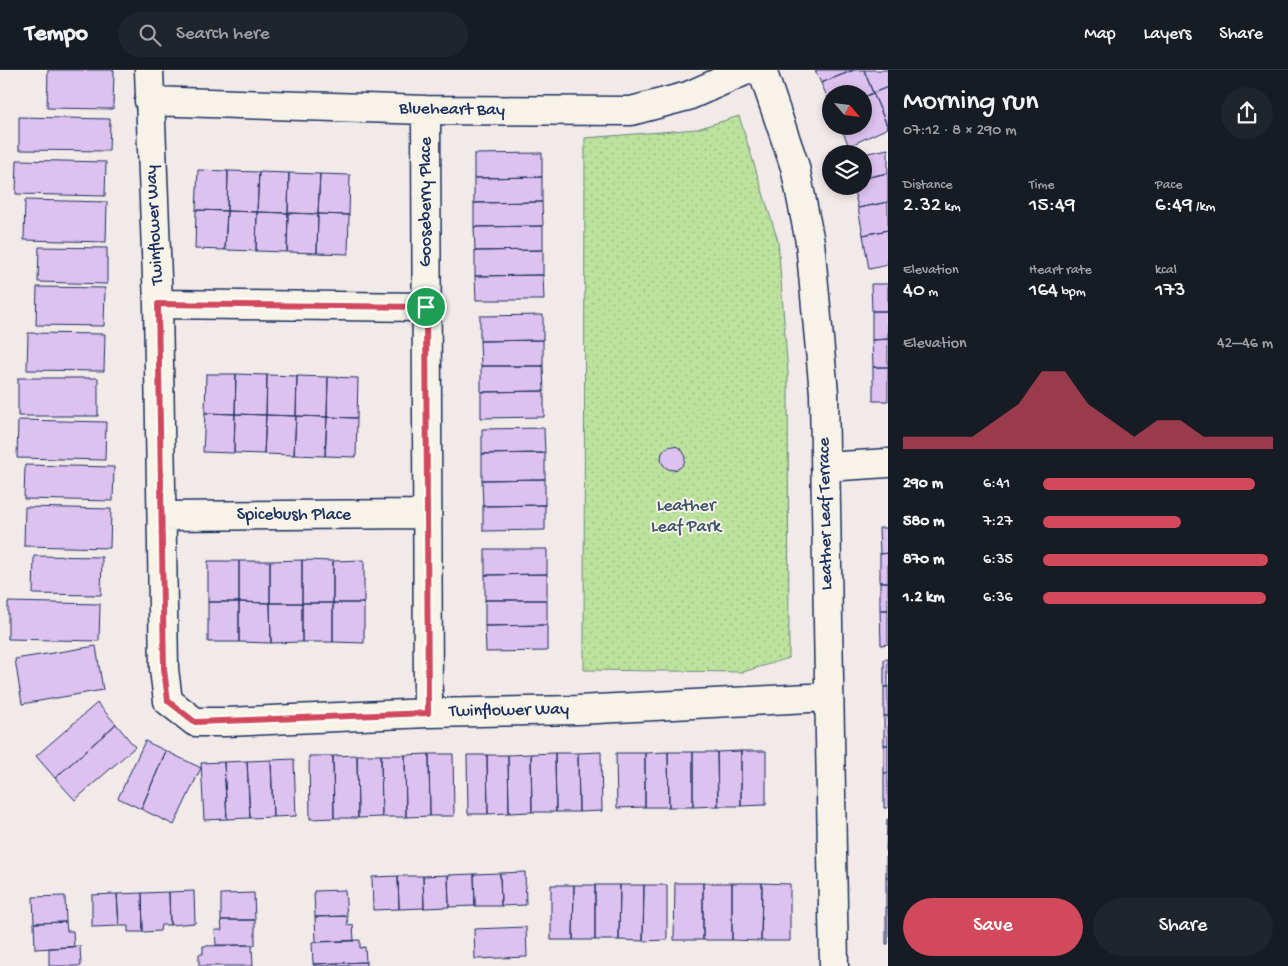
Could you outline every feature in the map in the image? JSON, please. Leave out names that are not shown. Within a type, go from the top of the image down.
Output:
[{"type":"street","name":"Twinflower Way","points":[[149,70],[158,304],[163,516],[164,669],[168,701],[195,722],[226,722],[428,713],[578,710],[829,697]]},
{"type":"street","name":"Blueheart Bay","points":[[149,101],[426,110],[631,111],[688,96],[747,70]]},
{"type":"street","name":"Leather Leaf Terrace","points":[[762,70],[795,166],[810,242],[824,394],[834,966]]},
{"type":"street","name":"Gooseberry Place","points":[[426,110],[428,713]]},
{"type":"street","points":[[158,304],[426,307]]},
{"type":"street","points":[[826,467],[888,463]]},
{"type":"street","name":"Spicebush Place","points":[[163,516],[426,514]]},
{"type":"green space","name":"Leather Leaf Park","points":[[739,116],[778,241],[788,374],[789,658],[743,672],[584,670],[585,138],[697,129]]},
{"type":"building","points":[[48,70],[114,70],[113,109],[47,108]]},
{"type":"building","points":[[815,70],[854,70],[821,83]]},
{"type":"building","points":[[854,70],[864,70],[870,85],[822,85],[821,83]]},
{"type":"building","points":[[864,70],[888,70],[888,87],[873,93],[872,85],[870,85]]},
{"type":"building","points":[[888,87],[888,127],[873,93]]},
{"type":"building","points":[[872,93],[888,128],[851,145],[849,145],[844,135],[872,135]]},
{"type":"building","points":[[19,117],[110,119],[109,151],[19,150]]},
{"type":"building","points":[[888,149],[888,173],[872,176],[872,152]]},
{"type":"building","points":[[542,153],[542,177],[474,178],[474,154]]},
{"type":"building","points":[[17,160],[106,162],[105,196],[16,194]]},
{"type":"building","points":[[198,170],[228,171],[227,211],[196,210]]},
{"type":"building","points":[[228,171],[259,172],[257,212],[227,211]]},
{"type":"building","points":[[259,172],[289,173],[288,213],[257,212]]},
{"type":"building","points":[[289,173],[320,174],[318,214],[288,213]]},
{"type":"building","points":[[888,173],[888,202],[858,208],[855,195],[872,195],[872,176]]},
{"type":"building","points":[[320,174],[350,175],[349,215],[318,214]]},
{"type":"building","points":[[542,177],[542,202],[474,203],[474,178]]},
{"type":"building","points":[[25,200],[107,202],[106,242],[24,240]]},
{"type":"building","points":[[542,202],[543,226],[474,227],[474,203]]},
{"type":"building","points":[[888,202],[888,230],[863,235],[858,208]]},
{"type":"building","points":[[196,210],[227,211],[225,250],[195,249]]},
{"type":"building","points":[[227,211],[257,212],[256,251],[225,250]]},
{"type":"building","points":[[257,212],[288,213],[287,252],[256,251]]},
{"type":"building","points":[[288,213],[318,214],[317,253],[287,252]]},
{"type":"building","points":[[318,214],[349,215],[348,254],[317,253]]},
{"type":"building","points":[[543,226],[543,250],[475,251],[474,227]]},
{"type":"building","points":[[888,230],[888,265],[869,269],[863,235]]},
{"type":"building","points":[[39,247],[107,248],[107,284],[38,282]]},
{"type":"building","points":[[543,250],[543,275],[475,276],[475,251]]},
{"type":"building","points":[[543,275],[544,300],[476,300],[475,276]]},
{"type":"building","points":[[871,284],[888,284],[888,311],[872,311]]},
{"type":"building","points":[[37,287],[105,288],[104,326],[36,325]]},
{"type":"building","points":[[872,311],[888,311],[888,339],[872,340]]},
{"type":"building","points":[[543,315],[543,340],[480,341],[480,316]]},
{"type":"building","points":[[28,333],[105,334],[104,371],[27,370]]},
{"type":"building","points":[[888,339],[888,367],[873,367],[872,340]]},
{"type":"building","points":[[543,340],[543,366],[481,366],[480,341]]},
{"type":"building","points":[[481,366],[543,366],[544,391],[481,392]]},
{"type":"building","points":[[873,367],[888,367],[888,401],[873,401]]},
{"type":"building","points":[[206,374],[236,374],[235,414],[205,413]]},
{"type":"building","points":[[236,374],[267,375],[266,415],[235,414]]},
{"type":"building","points":[[267,375],[297,376],[296,416],[266,415]]},
{"type":"building","points":[[297,376],[328,377],[327,417],[296,416]]},
{"type":"building","points":[[328,377],[358,378],[357,418],[327,417]]},
{"type":"building","points":[[18,378],[98,378],[98,416],[18,416]]},
{"type":"building","points":[[544,391],[544,417],[481,418],[481,392]]},
{"type":"building","points":[[205,413],[235,414],[234,453],[203,452]]},
{"type":"building","points":[[235,414],[266,415],[264,454],[234,453]]},
{"type":"building","points":[[266,415],[296,416],[294,455],[264,454]]},
{"type":"building","points":[[296,416],[327,417],[325,456],[294,455]]},
{"type":"building","points":[[327,417],[357,418],[356,457],[325,456]]},
{"type":"building","points":[[18,420],[106,422],[105,460],[17,458]]},
{"type":"building","points":[[544,428],[545,453],[482,454],[482,429]]},
{"type":"building","points":[[673,446],[681,450],[685,458],[681,466],[673,470],[665,466],[661,458],[665,450]]},
{"type":"building","points":[[545,453],[545,479],[482,480],[482,454]]},
{"type":"building","points":[[25,465],[114,467],[113,501],[24,499]]},
{"type":"building","points":[[545,479],[545,505],[483,506],[482,480]]},
{"type":"building","points":[[545,505],[545,530],[483,531],[483,506]]},
{"type":"building","points":[[25,507],[111,509],[110,548],[24,546]]},
{"type":"building","points":[[879,528],[888,528],[888,553],[880,554]]},
{"type":"building","points":[[485,549],[547,549],[547,574],[485,575]]},
{"type":"building","points":[[888,553],[888,582],[880,582],[880,554]]},
{"type":"building","points":[[34,556],[102,557],[101,595],[33,594]]},
{"type":"building","points":[[302,560],[302,603],[270,603],[270,561]]},
{"type":"building","points":[[302,560],[333,561],[333,603],[302,603]]},
{"type":"building","points":[[364,560],[364,603],[333,603],[333,561]]},
{"type":"building","points":[[208,561],[239,561],[239,602],[208,602]]},
{"type":"building","points":[[239,561],[270,561],[270,603],[239,602]]},
{"type":"building","points":[[547,574],[547,600],[485,600],[485,575]]},
{"type":"building","points":[[880,582],[888,582],[888,610],[880,610]]},
{"type":"building","points":[[485,600],[547,600],[547,625],[485,626]]},
{"type":"building","points":[[8,602],[100,604],[99,641],[8,639]]},
{"type":"building","points":[[208,602],[239,602],[239,642],[208,642]]},
{"type":"building","points":[[239,602],[270,603],[271,643],[239,642]]},
{"type":"building","points":[[270,603],[302,603],[302,642],[271,643]]},
{"type":"building","points":[[302,603],[333,603],[333,642],[302,642]]},
{"type":"building","points":[[333,603],[364,603],[364,643],[333,642]]},
{"type":"building","points":[[880,610],[888,610],[888,644],[881,645]]},
{"type":"building","points":[[547,625],[547,651],[486,652],[485,626]]},
{"type":"building","points":[[96,646],[103,690],[22,704],[15,659]]},
{"type":"building","points":[[884,659],[888,659],[888,687],[884,687]]},
{"type":"building","points":[[884,687],[888,687],[888,716],[884,716]]},
{"type":"building","points":[[97,703],[116,724],[55,778],[36,756]]},
{"type":"building","points":[[884,716],[888,716],[888,745],[884,745]]},
{"type":"building","points":[[116,724],[135,747],[75,800],[55,778]]},
{"type":"building","points":[[145,741],[166,751],[141,809],[118,798]]},
{"type":"building","points":[[884,745],[888,745],[888,773],[884,773]]},
{"type":"building","points":[[166,751],[201,768],[174,825],[141,809]]},
{"type":"building","points":[[741,751],[766,751],[766,805],[741,806]]},
{"type":"building","points":[[741,751],[741,806],[718,806],[717,752]]},
{"type":"building","points":[[601,752],[602,811],[579,812],[578,753]]},
{"type":"building","points":[[668,752],[669,807],[645,807],[645,753]]},
{"type":"building","points":[[668,752],[693,752],[693,807],[669,807]]},
{"type":"building","points":[[693,752],[717,752],[718,806],[693,807]]},
{"type":"building","points":[[555,753],[578,753],[579,812],[556,812]]},
{"type":"building","points":[[555,753],[556,812],[532,812],[531,754]]},
{"type":"building","points":[[616,753],[645,753],[645,807],[617,808]]},
{"type":"building","points":[[429,754],[453,754],[454,816],[430,816]]},
{"type":"building","points":[[429,754],[430,816],[406,817],[405,755]]},
{"type":"building","points":[[531,754],[532,812],[509,813],[508,755]]},
{"type":"building","points":[[357,755],[381,755],[382,817],[358,818]]},
{"type":"building","points":[[357,755],[358,818],[334,818],[333,756]]},
{"type":"building","points":[[381,755],[405,755],[406,817],[382,817]]},
{"type":"building","points":[[467,755],[487,755],[488,814],[468,814]]},
{"type":"building","points":[[487,755],[508,755],[509,813],[488,814]]},
{"type":"building","points":[[309,756],[333,756],[334,818],[310,819]]},
{"type":"building","points":[[294,759],[296,816],[273,817],[271,760]]},
{"type":"building","points":[[271,760],[273,817],[250,818],[247,761]]},
{"type":"building","points":[[247,761],[250,818],[227,819],[224,762]]},
{"type":"building","points":[[224,762],[227,819],[204,820],[201,763]]},
{"type":"building","points":[[884,773],[888,773],[888,808],[884,808]]},
{"type":"building","points":[[887,819],[888,848],[886,848]]},
{"type":"building","points":[[886,848],[888,848],[888,877],[886,877]]},
{"type":"building","points":[[525,872],[526,905],[501,906],[500,873]]},
{"type":"building","points":[[500,873],[501,906],[475,906],[474,874]]},
{"type":"building","points":[[474,874],[475,906],[449,907],[448,875]]},
{"type":"building","points":[[448,875],[449,907],[424,908],[423,876]]},
{"type":"building","points":[[398,876],[399,909],[373,910],[372,877]]},
{"type":"building","points":[[398,876],[423,876],[424,908],[399,909]]},
{"type":"building","points":[[886,877],[888,877],[888,907],[886,907]]},
{"type":"building","points":[[675,883],[703,883],[703,940],[674,940]]},
{"type":"building","points":[[703,883],[732,883],[732,940],[703,940]]},
{"type":"building","points":[[732,883],[762,883],[761,941],[732,940]]},
{"type":"building","points":[[762,883],[790,884],[790,941],[761,941]]},
{"type":"building","points":[[551,885],[574,885],[573,940],[551,940]]},
{"type":"building","points":[[574,885],[595,885],[595,940],[573,940]]},
{"type":"building","points":[[595,885],[620,885],[619,940],[595,940]]},
{"type":"building","points":[[620,885],[644,885],[643,941],[619,940]]},
{"type":"building","points":[[644,885],[667,885],[667,940],[643,941]]},
{"type":"building","points":[[345,890],[347,916],[315,917],[314,891]]},
{"type":"building","points":[[194,891],[195,923],[170,925],[169,892]]},
{"type":"building","points":[[169,892],[170,925],[161,925],[160,931],[143,932],[142,893]]},
{"type":"building","points":[[142,893],[143,932],[128,932],[128,926],[119,926],[117,894]]},
{"type":"building","points":[[254,893],[255,920],[221,920],[221,894]]},
{"type":"building","points":[[117,894],[119,926],[92,927],[92,895]]},
{"type":"building","points":[[65,896],[66,922],[34,923],[33,897]]},
{"type":"building","points":[[886,907],[888,907],[888,944],[886,944]]},
{"type":"building","points":[[347,916],[348,926],[353,925],[354,941],[316,942],[315,917]]},
{"type":"building","points":[[221,920],[255,920],[255,945],[216,945],[215,930],[222,930]]},
{"type":"building","points":[[66,922],[67,931],[73,931],[74,947],[35,949],[34,923]]},
{"type":"building","points":[[526,927],[527,957],[475,959],[474,929]]},
{"type":"building","points":[[360,940],[360,948],[365,947],[366,962],[313,964],[312,942]]},
{"type":"building","points":[[252,945],[253,966],[199,966],[199,954],[203,954],[203,946]]},
{"type":"building","points":[[80,946],[81,966],[49,966],[49,948]]},
{"type":"building","points":[[366,962],[366,966],[314,966],[313,964]]},
{"type":"route","points":[[158,304],[426,307],[428,713],[195,722],[168,701],[164,669],[163,516],[158,304]]}]
